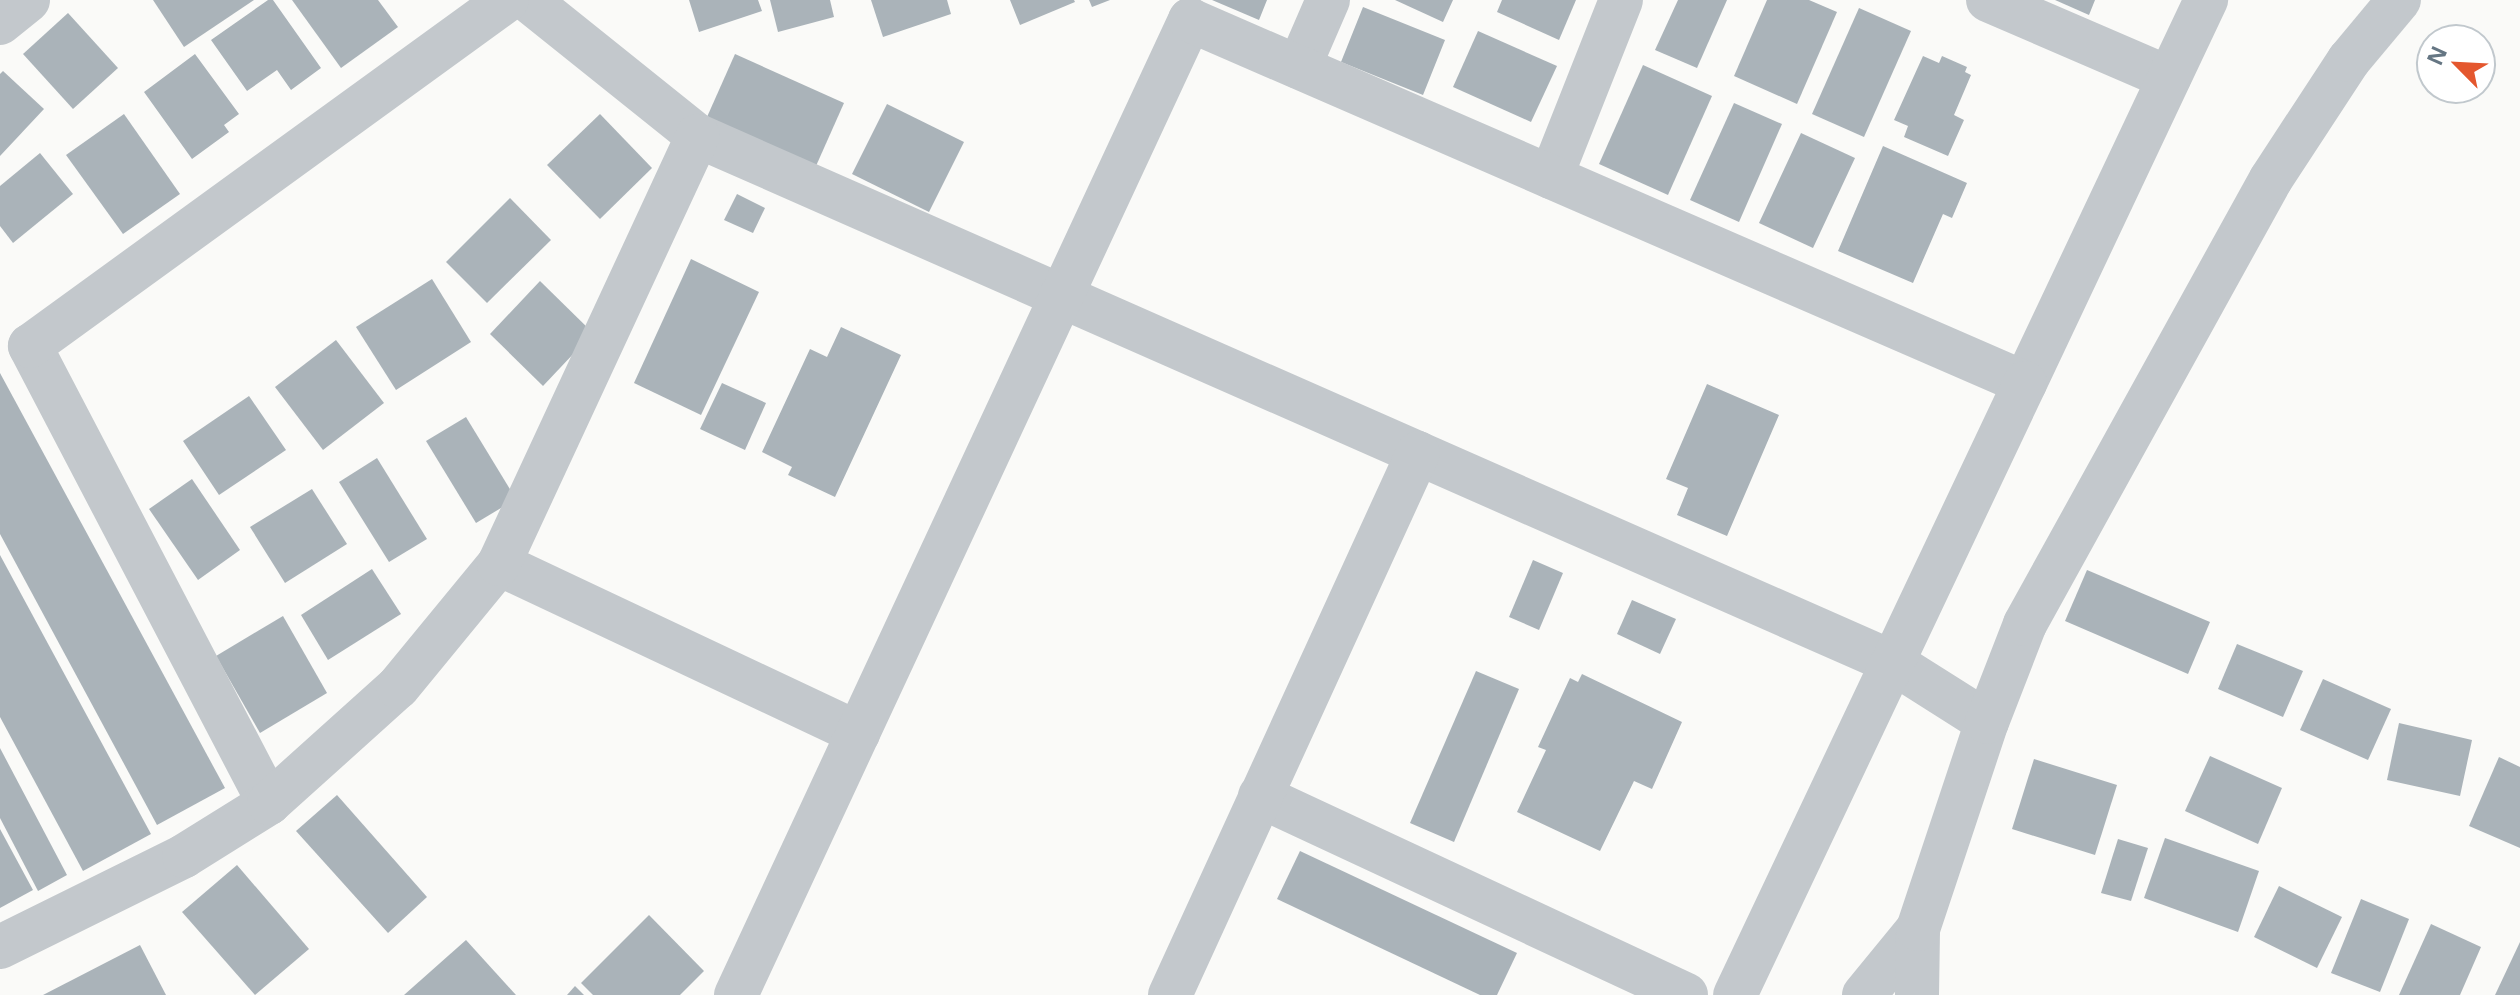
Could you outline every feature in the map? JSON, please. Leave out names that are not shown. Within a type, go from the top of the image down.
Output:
[{"type":"street","points":[[0,23],[28,0]]},
{"type":"street","points":[[269,803],[30,346],[507,0]]},
{"type":"street","points":[[528,0],[698,136],[1892,662],[1987,722]]},
{"type":"street","points":[[1299,67],[1328,0]]},
{"type":"street","points":[[1551,177],[1621,0]]},
{"type":"street","points":[[1988,0],[2169,78]]},
{"type":"street","points":[[1735,995],[2206,0]]},
{"type":"street","points":[[1917,995],[1918,929],[1987,722],[2025,624],[2271,179],[2349,60],[2399,0]]},
{"type":"street","points":[[736,995],[1061,296],[1185,10],[1299,67],[2025,383]]},
{"type":"street","points":[[0,947],[184,856],[269,803],[398,687],[499,564],[698,136]]},
{"type":"street","points":[[1170,995],[1418,453]]},
{"type":"street","points":[[499,564],[858,733]]},
{"type":"street","points":[[1260,796],[1686,995]]},
{"type":"street","points":[[1864,995],[1918,929]]},
{"type":"building","points":[[153,0],[254,0],[184,47]]},
{"type":"building","points":[[268,0],[273,0],[321,68],[291,90],[277,70],[247,91],[211,40]]},
{"type":"building","points":[[292,0],[378,0],[398,27],[341,68]]},
{"type":"building","points":[[689,0],[758,0],[762,11],[699,32]]},
{"type":"building","points":[[770,0],[830,0],[834,17],[778,32]]},
{"type":"building","points":[[871,0],[947,0],[951,14],[883,37]]},
{"type":"building","points":[[1010,0],[1074,0],[1075,2],[1020,25]]},
{"type":"building","points":[[1089,0],[1110,0],[1092,7]]},
{"type":"building","points":[[1212,0],[1267,0],[1259,20]]},
{"type":"building","points":[[1395,0],[1453,0],[1443,22]]},
{"type":"building","points":[[1502,0],[1576,0],[1559,40],[1497,12]]},
{"type":"building","points":[[1678,0],[1727,0],[1697,68],[1655,50]]},
{"type":"building","points":[[1767,0],[1809,0],[1837,12],[1797,104],[1734,76]]},
{"type":"building","points":[[2055,0],[2095,0],[2089,15]]},
{"type":"building","points":[[1363,7],[1445,40],[1423,95],[1341,62]]},
{"type":"building","points":[[1859,8],[1911,31],[1864,137],[1812,114]]},
{"type":"building","points":[[68,13],[118,68],[73,109],[23,54]]},
{"type":"building","points":[[1478,31],[1557,66],[1531,122],[1453,87]]},
{"type":"building","points":[[195,54],[239,114],[224,125],[229,132],[192,159],[144,92]]},
{"type":"building","points":[[735,54],[844,103],[816,166],[707,117]]},
{"type":"building","points":[[1923,56],[1939,63],[1942,56],[1967,67],[1965,72],[1971,75],[1954,115],[1964,120],[1948,156],[1904,137],[1908,126],[1894,120]]},
{"type":"building","points":[[1643,65],[1712,96],[1668,195],[1599,164]]},
{"type":"building","points":[[3,71],[44,109],[0,156],[0,74]]},
{"type":"building","points":[[1734,103],[1782,124],[1739,222],[1690,200]]},
{"type":"building","points":[[887,104],[964,142],[929,212],[852,174]]},
{"type":"building","points":[[124,114],[180,194],[123,234],[66,155]]},
{"type":"building","points":[[600,114],[652,168],[600,219],[547,165]]},
{"type":"building","points":[[1801,133],[1855,158],[1813,248],[1759,223]]},
{"type":"building","points":[[1883,146],[1967,183],[1952,218],[1943,214],[1913,283],[1838,251]]},
{"type":"building","points":[[40,153],[73,194],[13,243],[0,226],[0,186]]},
{"type":"building","points":[[737,194],[765,208],[753,233],[724,220]]},
{"type":"building","points":[[510,198],[551,240],[487,303],[446,262]]},
{"type":"building","points":[[691,259],[759,292],[701,415],[634,383]]},
{"type":"building","points":[[432,279],[471,342],[396,390],[356,327]]},
{"type":"building","points":[[540,281],[593,333],[543,386],[490,334]]},
{"type":"building","points":[[841,327],[901,355],[835,497],[788,475],[792,467],[762,452],[810,349],[827,357]]},
{"type":"building","points":[[336,340],[384,403],[323,450],[275,387]]},
{"type":"building","points":[[0,373],[225,788],[157,825],[0,534]]},
{"type":"building","points":[[722,383],[766,403],[745,450],[700,429]]},
{"type":"building","points":[[1707,384],[1779,415],[1727,536],[1677,515],[1688,488],[1666,479]]},
{"type":"building","points":[[249,396],[286,450],[219,495],[183,441]]},
{"type":"building","points":[[466,417],[516,499],[476,523],[426,441]]},
{"type":"building","points":[[377,458],[427,539],[389,562],[339,482]]},
{"type":"building","points":[[192,479],[240,550],[198,580],[149,509]]},
{"type":"building","points":[[312,489],[347,544],[285,583],[250,527]]},
{"type":"building","points":[[0,555],[151,834],[83,871],[0,717]]},
{"type":"building","points":[[1533,560],[1563,573],[1539,630],[1509,617]]},
{"type":"building","points":[[372,569],[401,614],[328,660],[301,615]]},
{"type":"building","points":[[2087,570],[2210,622],[2188,674],[2065,621]]},
{"type":"building","points":[[1632,600],[1676,619],[1660,654],[1617,634]]},
{"type":"building","points":[[283,616],[327,693],[260,733],[216,656]]},
{"type":"building","points":[[2237,644],[2303,671],[2283,717],[2218,689]]},
{"type":"building","points":[[1476,671],[1519,689],[1454,842],[1410,823]]},
{"type":"building","points":[[1582,674],[1682,722],[1652,789],[1634,781],[1600,851],[1517,812],[1546,750],[1538,747],[1570,678],[1578,682]]},
{"type":"building","points":[[2323,679],[2391,709],[2368,760],[2300,730]]},
{"type":"building","points":[[2399,723],[2472,740],[2460,796],[2387,780]]},
{"type":"building","points":[[0,748],[67,875],[38,891],[0,818]]},
{"type":"building","points":[[2210,756],[2282,788],[2258,844],[2185,811]]},
{"type":"building","points":[[2499,757],[2520,767],[2520,848],[2469,826]]},
{"type":"building","points":[[2034,759],[2117,785],[2095,855],[2012,829]]},
{"type":"building","points":[[337,795],[427,897],[388,933],[296,831]]},
{"type":"building","points":[[0,829],[33,890],[0,908]]},
{"type":"building","points":[[2165,838],[2259,871],[2238,932],[2144,898]]},
{"type":"building","points":[[2118,839],[2148,848],[2131,901],[2101,893]]},
{"type":"building","points":[[1300,851],[1517,953],[1497,995],[1480,995],[1277,899]]},
{"type":"building","points":[[237,865],[309,949],[255,995],[182,912]]},
{"type":"building","points":[[2279,886],[2342,917],[2317,968],[2254,937]]},
{"type":"building","points":[[2361,899],[2409,919],[2380,992],[2331,973]]},
{"type":"building","points":[[649,915],[704,971],[680,995],[593,995],[581,983]]},
{"type":"building","points":[[2431,924],[2481,947],[2460,995],[2399,995]]},
{"type":"building","points":[[466,940],[516,995],[404,995]]},
{"type":"building","points":[[2520,942],[2520,995],[2495,995]]},
{"type":"building","points":[[140,945],[166,995],[43,995]]},
{"type":"building","points":[[575,986],[584,995],[567,995]]}]
